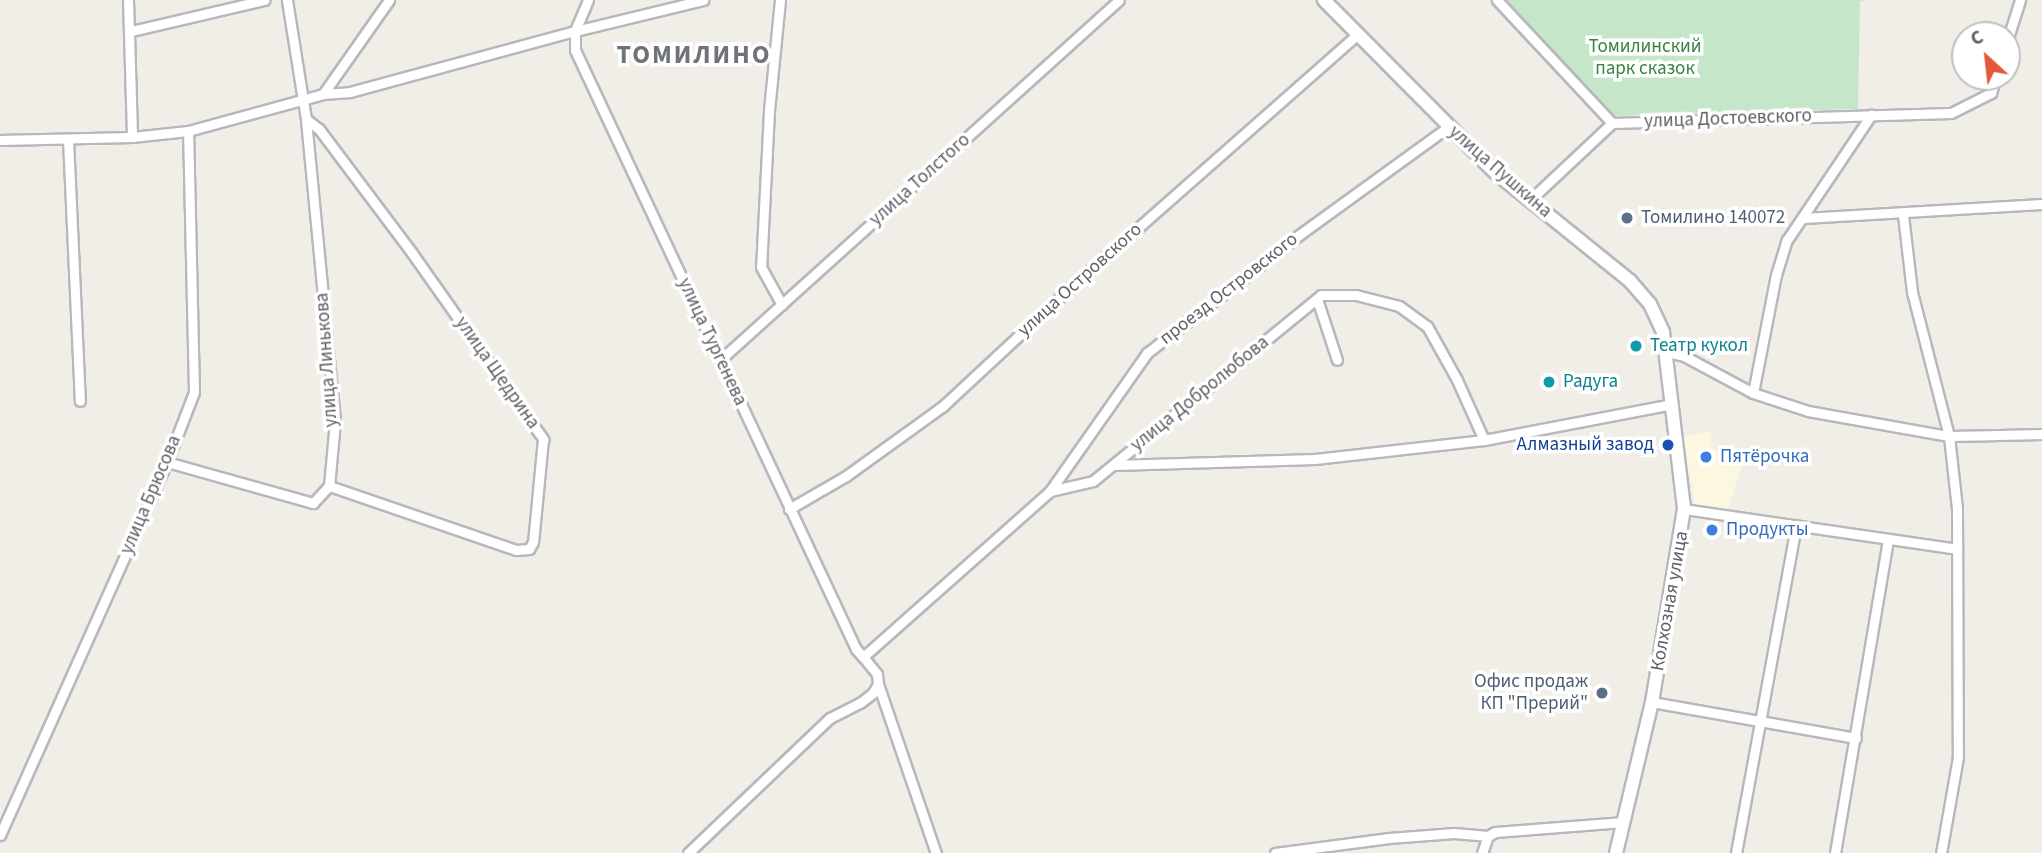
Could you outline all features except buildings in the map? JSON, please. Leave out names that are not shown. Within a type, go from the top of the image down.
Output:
[{"type":"main road","name":"улица Пушкина","points":[[1324,0],[1448,127],[1529,201],[1636,287],[1658,319],[1667,349]]},
{"type":"main road","name":"Колхозная улица","points":[[1616,853],[1652,702],[1684,509],[1667,349]]},
{"type":"street","points":[[128,0],[132,137]]},
{"type":"street","points":[[131,31],[264,0]]},
{"type":"street","name":"улица Линькова","points":[[287,0],[306,118],[335,421],[329,486]]},
{"type":"street","points":[[323,94],[389,0]]},
{"type":"street","points":[[575,31],[588,0]]},
{"type":"street","points":[[0,140],[132,137],[188,131],[303,102],[323,94],[349,92],[575,31],[703,0]]},
{"type":"street","points":[[780,0],[769,111],[761,267],[782,305]]},
{"type":"street","name":"улица Толстого","points":[[720,360],[1119,0]]},
{"type":"street","points":[[1497,0],[1612,123],[1529,201]]},
{"type":"street","points":[[2013,21],[2020,0]]},
{"type":"street","name":"улица Тургенева","points":[[575,31],[575,50],[789,509],[861,654],[877,674],[878,684],[936,853]]},
{"type":"street","name":"улица Островского","points":[[789,509],[846,476],[943,406],[1071,287],[1358,34]]},
{"type":"street","name":"улица Достоевского","points":[[1612,123],[1951,113],[1992,91]]},
{"type":"street","points":[[1753,393],[1776,275],[1787,240],[1871,115]]},
{"type":"street","name":"улица Щедрина","points":[[306,118],[319,129],[405,243],[543,439],[533,542],[529,549],[516,550],[329,486]]},
{"type":"street","name":"проезд Островского","points":[[861,654],[1050,491],[1147,353],[1298,235],[1448,127]]},
{"type":"street","name":"улица Брюсова","points":[[0,835],[167,462],[194,392],[188,131]]},
{"type":"street","points":[[68,139],[80,401]]},
{"type":"street","points":[[1804,218],[1903,215],[2042,204]]},
{"type":"street","points":[[1903,215],[1912,292],[1949,436],[1957,509],[1958,757],[1941,853]]},
{"type":"street","points":[[1337,360],[1317,299],[1321,295],[1356,295],[1399,306],[1427,326],[1457,380],[1484,440]]},
{"type":"street","name":"улица Добролюбова","points":[[1115,464],[1137,443],[1317,299]]},
{"type":"street","points":[[1667,349],[1753,393],[1808,411],[1949,436],[2042,434]]},
{"type":"street","name":"улица Добролюбова","points":[[1115,464],[1315,459],[1484,440],[1673,404]]},
{"type":"street","points":[[167,462],[313,503],[329,486]]},
{"type":"street","points":[[1050,491],[1093,481],[1115,464]]},
{"type":"street","points":[[1684,509],[1957,549]]},
{"type":"street","points":[[1736,853],[1796,525]]},
{"type":"street","points":[[1835,853],[1888,541]]},
{"type":"street","points":[[688,853],[830,718],[860,703],[878,684]]},
{"type":"street","points":[[1652,702],[1761,719],[1856,738]]},
{"type":"street","points":[[1275,853],[1389,838],[1454,833],[1488,836],[1495,832],[1624,822]]},
{"type":"street","points":[[1482,853],[1488,836]]},
{"type":"shaded area","points":[[1710,431],[1711,448],[1744,460],[1728,510],[1695,505],[1683,437]]},
{"type":"green space","name":"Томилинский парк сказок","points":[[1499,0],[1867,0],[1860,1],[1858,109],[1611,116]]},
{"type":"place","name":"Томилино 140072","points":[[1627,218]]},
{"type":"place","name":"Театр кукол","points":[[1636,346]]},
{"type":"place","name":"Радуга","points":[[1549,382]]},
{"type":"place","name":"Алмазный завод","points":[[1668,445]]},
{"type":"place","name":"Пятёрочка","points":[[1706,457]]},
{"type":"place","name":"Продукты","points":[[1712,530]]},
{"type":"place","name":"Офис продаж КП \"Прерий\"","points":[[1602,693]]},
{"type":"district","name":"ТОМИЛИНО","points":[[694,55]]}]
